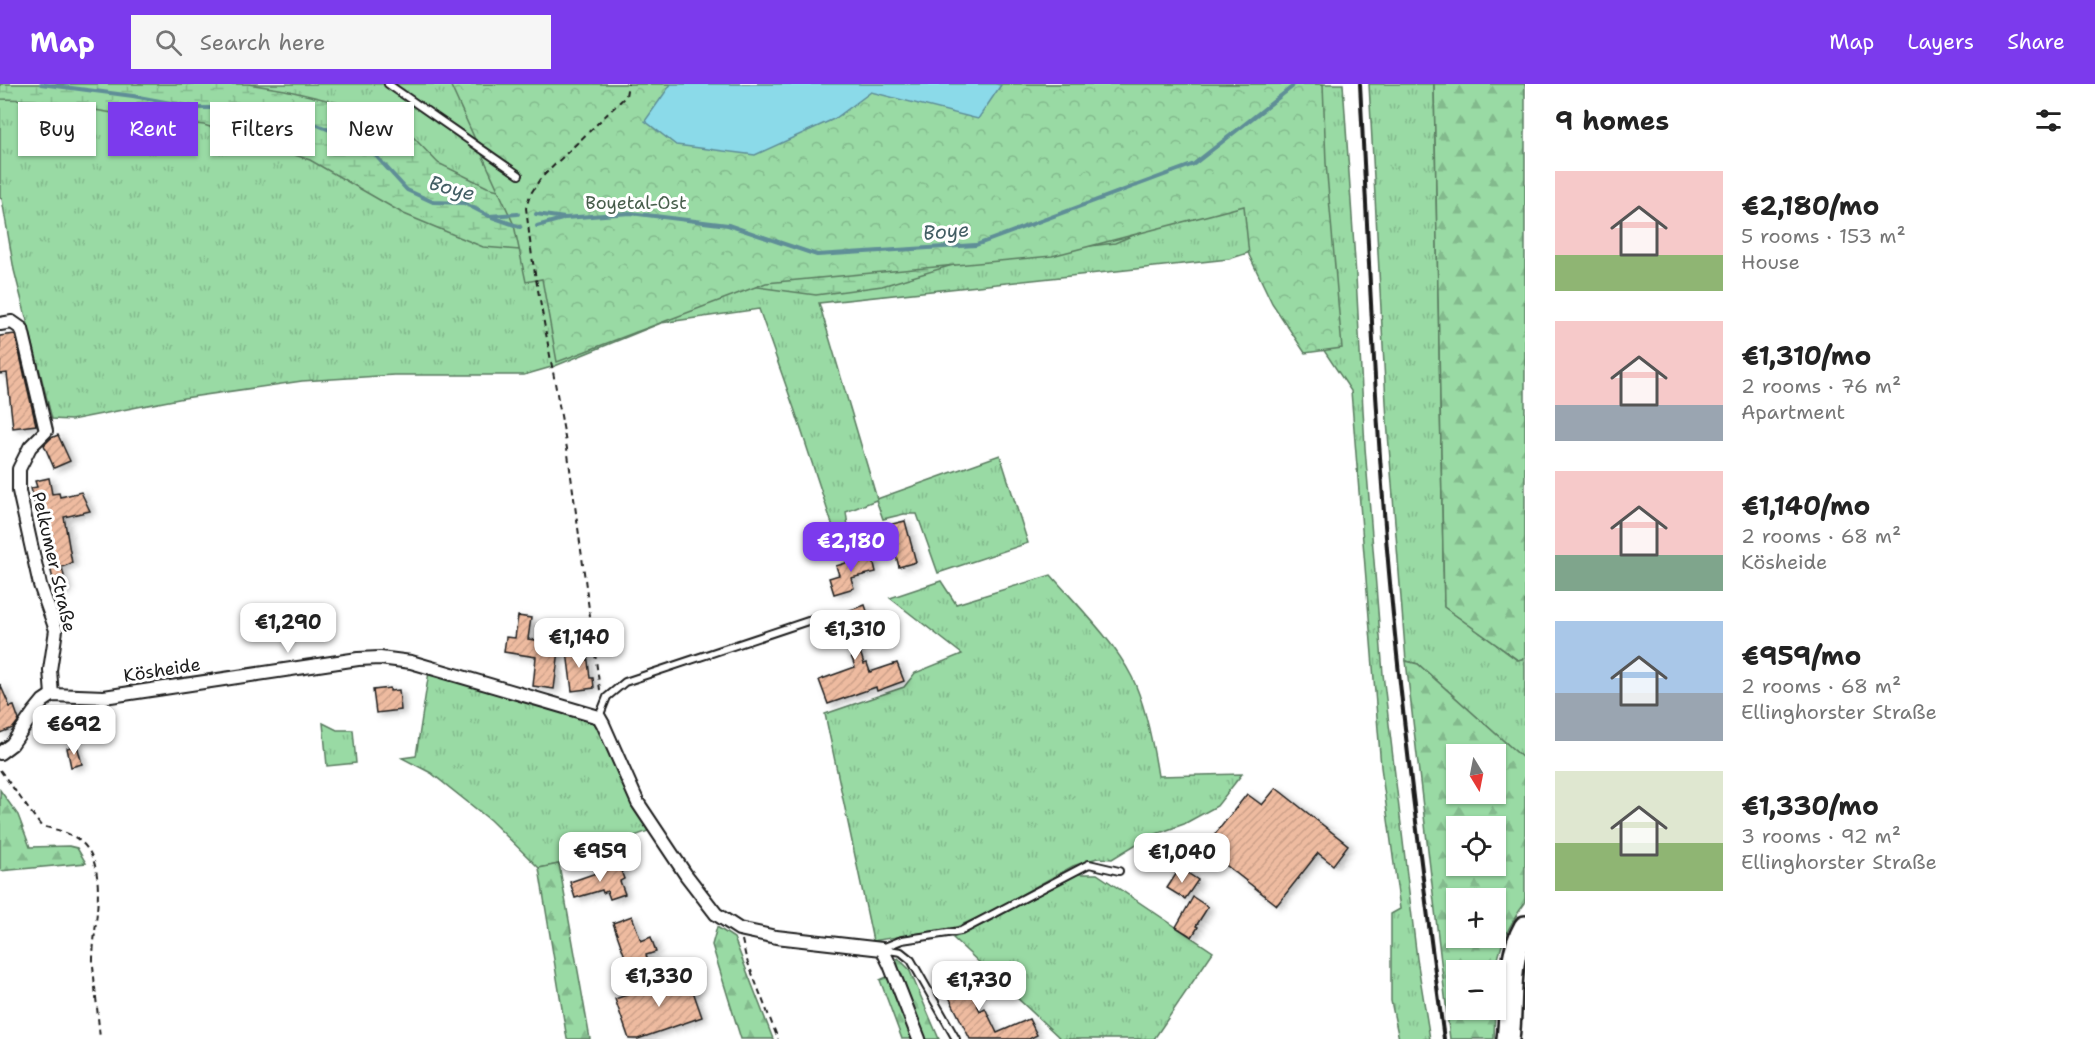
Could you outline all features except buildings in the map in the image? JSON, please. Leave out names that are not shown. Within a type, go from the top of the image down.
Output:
[{"type":"highway","points":[[1508,1039],[1512,965],[1517,942],[1525,927]]},
{"type":"street","name":"Pelkumer Straße","points":[[0,324],[12,322],[22,329],[46,431],[30,447],[19,469],[19,491],[40,585],[56,630],[50,670],[52,695]]},
{"type":"street","name":"Kösheide","points":[[52,695],[104,697],[358,659],[380,658],[411,662],[599,717]]},
{"type":"street","points":[[0,753],[12,744],[33,712],[52,695]]},
{"type":"street","points":[[599,717],[638,803],[716,914],[739,929],[776,937],[882,949],[920,1039]]},
{"type":"lane","points":[[388,84],[519,176]]},
{"type":"lane","points":[[599,717],[607,697],[625,682],[811,620]]},
{"type":"lane","points":[[882,949],[902,940],[961,930],[1089,864],[1119,871]]},
{"type":"lane","points":[[882,949],[901,952],[911,960],[956,1039]]},
{"type":"path","points":[[602,705],[568,454],[532,257],[526,208],[530,195],[540,179],[626,96],[628,84]]},
{"type":"path","points":[[0,770],[41,826],[63,832],[80,841],[89,852],[96,870],[93,963],[100,1039]]},
{"type":"path","points":[[739,929],[746,958],[778,1039]]},
{"type":"green space","points":[[0,84],[1343,84],[1365,448],[1383,674],[1417,959],[1430,1039],[1399,1039],[1391,1001],[1391,914],[1400,909],[1381,767],[1351,391],[1257,250],[1229,259],[819,303],[877,499],[1000,455],[1028,543],[938,573],[917,514],[904,514],[883,519],[876,500],[846,512],[848,526],[834,530],[759,309],[661,323],[555,366],[524,375],[394,375],[302,381],[184,398],[71,420],[52,419],[14,270],[0,198]]},
{"type":"green space","points":[[0,84],[248,84],[285,90],[335,102],[327,102],[327,156],[414,156],[414,138],[438,163],[487,187],[540,201],[1218,199],[1115,243],[966,261],[882,286],[816,295],[684,277],[545,252],[483,247],[404,214],[310,160],[298,156],[315,156],[315,102],[210,102],[210,127],[198,124],[198,102],[108,102],[108,112],[96,110],[96,102],[0,99]]},
{"type":"green space","name":"Boyetal-Ost","points":[[450,84],[1323,84],[1326,163],[1342,348],[1305,353],[1272,303],[1249,255],[1244,206],[1052,256],[766,283],[557,362],[542,279],[526,282],[514,225]]},
{"type":"green space","points":[[1369,84],[1434,84],[1444,606],[1517,660],[1525,658],[1525,760],[1418,664],[1406,661],[1387,421]]},
{"type":"green space","points":[[1434,84],[1525,84],[1525,658],[1518,660],[1444,607]]},
{"type":"green space","points":[[1051,575],[1105,637],[1132,677],[1145,713],[1158,776],[1242,774],[1217,806],[1184,824],[1148,837],[1112,859],[1097,858],[1073,866],[990,912],[957,927],[873,941],[825,714],[904,687],[915,673],[962,654],[890,598],[941,581],[956,604]]},
{"type":"green space","points":[[1406,661],[1418,664],[1525,760],[1525,903],[1506,935],[1506,888],[1446,888],[1446,948],[1501,948],[1498,960],[1446,960],[1446,1005]]},
{"type":"green space","points":[[429,672],[594,723],[603,736],[632,803],[651,830],[559,864],[539,868],[490,820],[431,773],[402,758],[416,756]]},
{"type":"green space","points":[[323,723],[337,730],[353,730],[356,763],[327,766]]},
{"type":"green space","points":[[0,790],[18,815],[30,847],[69,846],[77,848],[86,863],[0,871]]},
{"type":"green space","points":[[559,864],[590,1039],[567,1039],[539,868]]},
{"type":"green space","points":[[1077,874],[1097,874],[1213,952],[1154,1039],[1061,1039],[953,938],[986,923]]},
{"type":"green space","points":[[717,927],[734,938],[773,1039],[741,1039],[712,945]]},
{"type":"green space","points":[[898,958],[909,969],[939,1039],[902,1039],[880,980],[896,973],[892,963]]},
{"type":"green space","points":[[1448,1020],[1495,1020],[1494,1039],[1450,1039]]},
{"type":"water","points":[[671,84],[1001,85],[978,119],[871,92],[836,118],[755,155],[676,145],[645,121]]},
{"type":"waterway","name":"Boye","points":[[41,84],[133,96],[198,108],[276,108],[366,145],[407,190],[433,202],[464,203],[489,216],[518,214]]},
{"type":"waterway","name":"Boye","points":[[536,214],[565,218],[630,213],[728,225],[817,255],[976,245],[1194,164],[1293,84]]},
{"type":"waterway","name":"Boye","points":[[492,217],[520,227]]},
{"type":"waterway","name":"Boye","points":[[537,226],[562,219]]},
{"type":"railway","points":[[1360,84],[1385,531],[1402,706],[1444,1039]]}]
